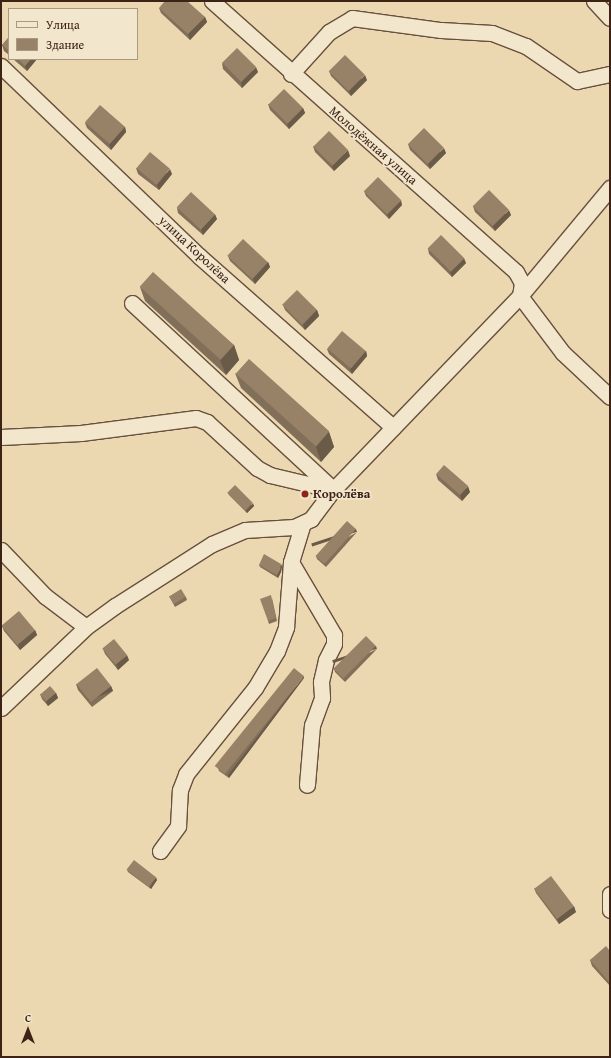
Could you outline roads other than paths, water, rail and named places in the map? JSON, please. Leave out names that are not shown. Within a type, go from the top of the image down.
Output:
[{"type":"street","name":"Молодёжная улица","points":[[212,1],[291,74],[516,272],[522,283],[520,296]]},
{"type":"street","points":[[594,1],[610,18]]},
{"type":"street","points":[[291,74],[329,32],[352,18],[441,30],[492,33],[526,46],[577,81],[610,74]]},
{"type":"street","name":"улица Королёва","points":[[1,66],[6,80],[199,256],[393,427]]},
{"type":"street","points":[[1,708],[86,627],[115,606],[232,534],[245,530],[302,525],[311,519],[334,490],[393,427],[520,296],[610,188]]},
{"type":"street","points":[[520,296],[563,353],[610,397]]},
{"type":"street","points":[[132,303],[334,490]]},
{"type":"street","points":[[1,437],[81,433],[196,418],[207,422],[257,468],[270,475],[334,490]]},
{"type":"street","points":[[160,851],[178,826],[180,790],[186,774],[255,688],[277,651],[286,627],[291,562],[302,525]]},
{"type":"street","points":[[1,550],[45,596],[86,627]]},
{"type":"street","points":[[291,562],[334,635],[334,644],[326,660],[321,682],[322,698],[312,725],[307,784]]},
{"type":"street","points":[[610,894],[610,910]]},
{"type":"place","name":"Королёва","points":[[305,494]]}]
